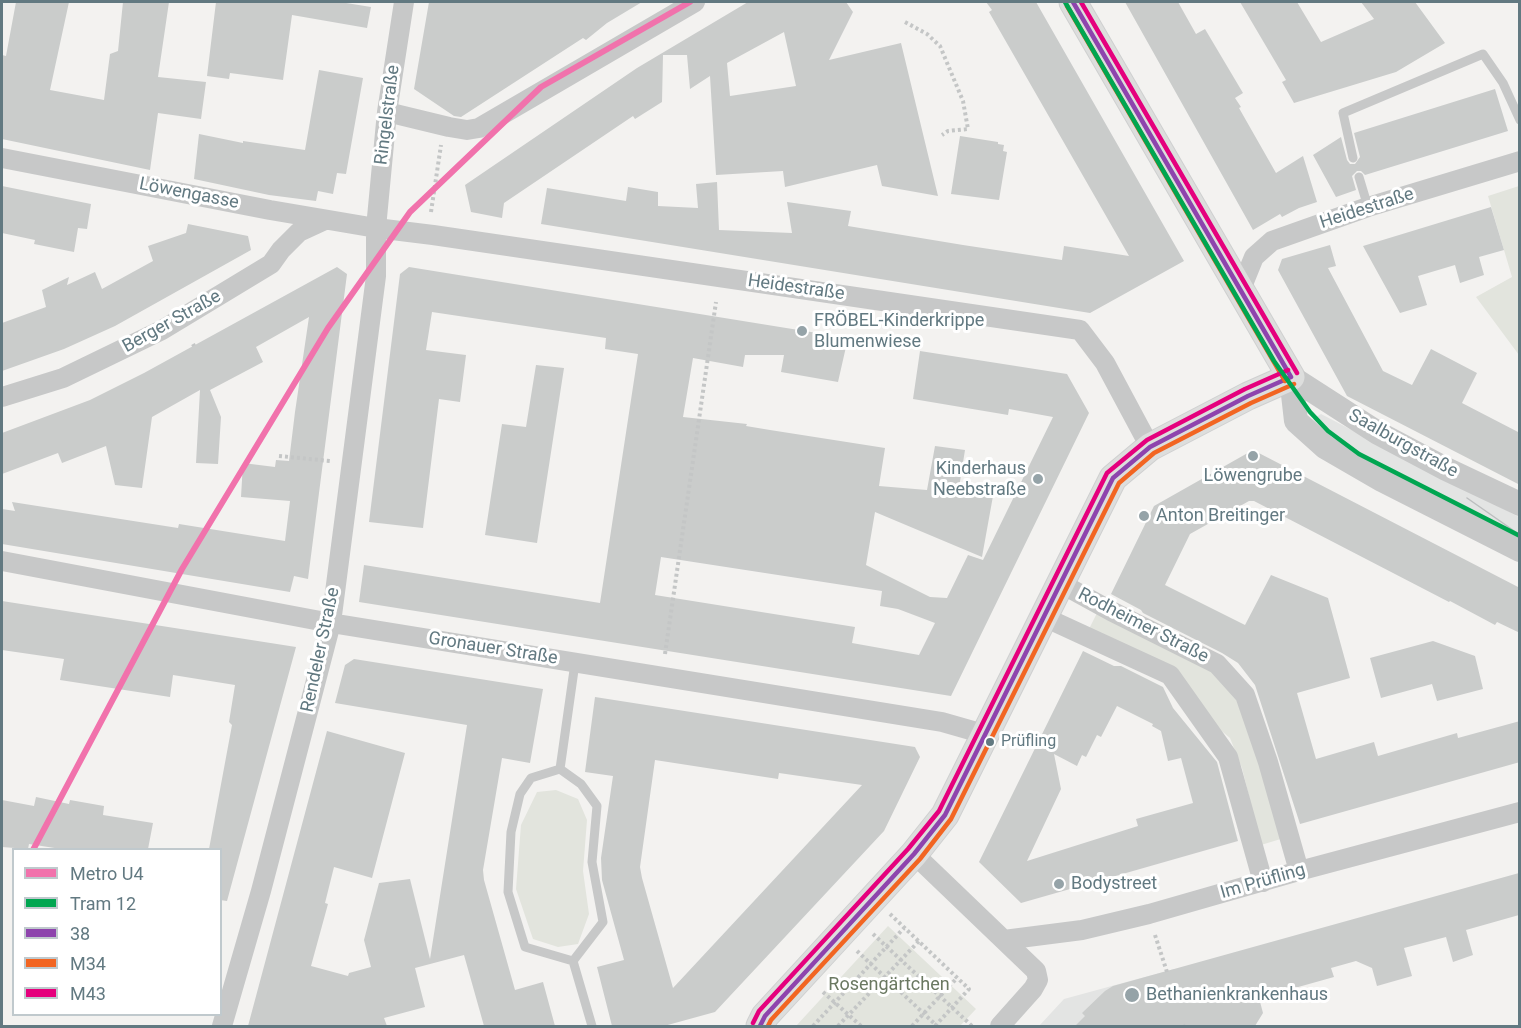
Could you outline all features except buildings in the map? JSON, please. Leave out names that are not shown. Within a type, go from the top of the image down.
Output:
[{"type":"main road","name":"Saalburgstraße","points":[[1073,2],[1291,377]]},
{"type":"main road","points":[[760,1026],[765,1016],[914,854],[945,815],[1113,478],[1150,447],[1248,396],[1291,377]]},
{"type":"street","name":"Ringelstraße","points":[[376,228],[387,112],[404,2]]},
{"type":"street","points":[[387,112],[449,127],[467,130],[479,128],[695,2]]},
{"type":"street","name":"Löwengasse","points":[[2,158],[376,228]]},
{"type":"street","name":"Heidestraße","points":[[1241,289],[1254,257],[1272,241],[1368,207],[1520,161]]},
{"type":"street","name":"Berger Straße","points":[[2,397],[63,378],[162,330],[271,264],[299,231],[326,220]]},
{"type":"street","name":"Heidestraße","points":[[376,228],[1080,330],[1106,363],[1150,447]]},
{"type":"street","name":"Rendeler Straße","points":[[222,1026],[261,891],[331,623],[376,276],[376,228]]},
{"type":"street","name":"Saalburgstraße","points":[[1291,377],[1378,433],[1520,504]]},
{"type":"street","name":"Saalburgstraße","points":[[1291,377],[1296,421],[1325,447],[1382,480],[1520,550]]},
{"type":"street","name":"Gronauer Straße","points":[[2,561],[331,623],[942,722],[984,734]]},
{"type":"street","name":"Rodheimer Straße","points":[[1060,583],[1217,664],[1245,695],[1268,762],[1299,871]]},
{"type":"street","name":"Rodheimer Straße","points":[[1044,617],[1170,675],[1228,757],[1263,882]]},
{"type":"street","name":"Im Prüfling","points":[[1004,940],[1082,930],[1149,915],[1299,871],[1520,812]]},
{"type":"street","points":[[914,854],[1036,971],[1038,980],[1022,1004],[1000,1026]]},
{"type":"lane","points":[[1353,158],[1344,113],[1484,54],[1503,83],[1520,120]]},
{"type":"lane","points":[[1359,177],[1368,207]]},
{"type":"lane","points":[[560,769],[575,663]]},
{"type":"lane","points":[[560,769],[531,778],[520,794],[511,832],[508,892],[525,947],[573,961]]},
{"type":"lane","points":[[560,769],[581,784],[597,806],[592,862],[603,922],[573,961]]},
{"type":"lane","points":[[573,961],[592,1026]]},
{"type":"path","points":[[905,22],[927,34],[940,46],[963,101],[968,129],[948,131],[942,135]]},
{"type":"path","points":[[432,211],[441,144]]},
{"type":"path","points":[[665,656],[716,302]]},
{"type":"path","points":[[279,456],[334,461]]},
{"type":"path","points":[[856,951],[936,1026],[969,990],[890,914]]},
{"type":"path","points":[[1149,915],[1167,972]]},
{"type":"path","points":[[813,1026],[903,927]]},
{"type":"path","points":[[873,933],[972,1026]]},
{"type":"path","points":[[838,1026],[918,941]]},
{"type":"path","points":[[912,1026],[957,978]]},
{"type":"path","points":[[820,989],[861,1026]]},
{"type":"shaded area","points":[[1321,414],[1519,517],[1519,543],[1343,450],[1310,421]]},
{"type":"shaded area","name":"Bethanienkrankenhaus","points":[[1174,969],[1190,1026],[1039,1026],[1064,999]]},
{"type":"green space","points":[[1519,186],[1519,355],[1476,297],[1512,277],[1488,196]]},
{"type":"green space","points":[[1098,611],[1212,665],[1242,701],[1284,838],[1261,845],[1242,768],[1230,738],[1204,711],[1089,629]]},
{"type":"green space","points":[[556,790],[578,799],[587,820],[583,871],[589,914],[578,944],[558,947],[533,939],[516,889],[521,825],[537,792]]},
{"type":"green space","name":"Rosengärtchen","points":[[888,926],[976,1009],[960,1026],[796,1026]]},
{"type":"tram line","name":"12","points":[[1065,2],[1274,361],[1310,412],[1328,431],[1359,454],[1520,536]]},
{"type":"tram line","points":[[1467,498],[1520,535]]},
{"type":"metro line","name":"U4","points":[[34,848],[182,569],[328,328],[410,212],[541,87],[690,2]]},
{"type":"transit line","name":"38","points":[[1073,2],[1291,377]]},
{"type":"transit line","name":"M43","points":[[1081,2],[1297,373]]},
{"type":"transit line","name":"M34","points":[[1067,6],[1285,381]]},
{"type":"transit line","name":"M43","points":[[753,1023],[759,1011],[908,849],[939,811],[1107,473],[1147,440],[1245,389],[1288,370]]},
{"type":"transit line","name":"38","points":[[760,1026],[765,1016],[914,854],[945,815],[1113,478],[1150,447],[1248,396],[1291,377]]},
{"type":"transit line","name":"M34","points":[[768,1026],[771,1020],[920,859],[951,819],[1119,483],[1154,453],[1251,403],[1294,384]]},
{"type":"place","name":"FRÖBEL-Kinderkrippe Blumenwiese","points":[[802,331]]},
{"type":"place","name":"Löwengrube","points":[[1253,456]]},
{"type":"place","name":"Kinderhaus Neebstraße","points":[[1038,479]]},
{"type":"place","name":"Anton Breitinger","points":[[1144,516]]},
{"type":"place","name":"Prüfling","points":[[990,742]]},
{"type":"place","name":"Bodystreet","points":[[1059,884]]},
{"type":"place","name":"Bethanienkrankenhaus","points":[[1132,995]]}]
